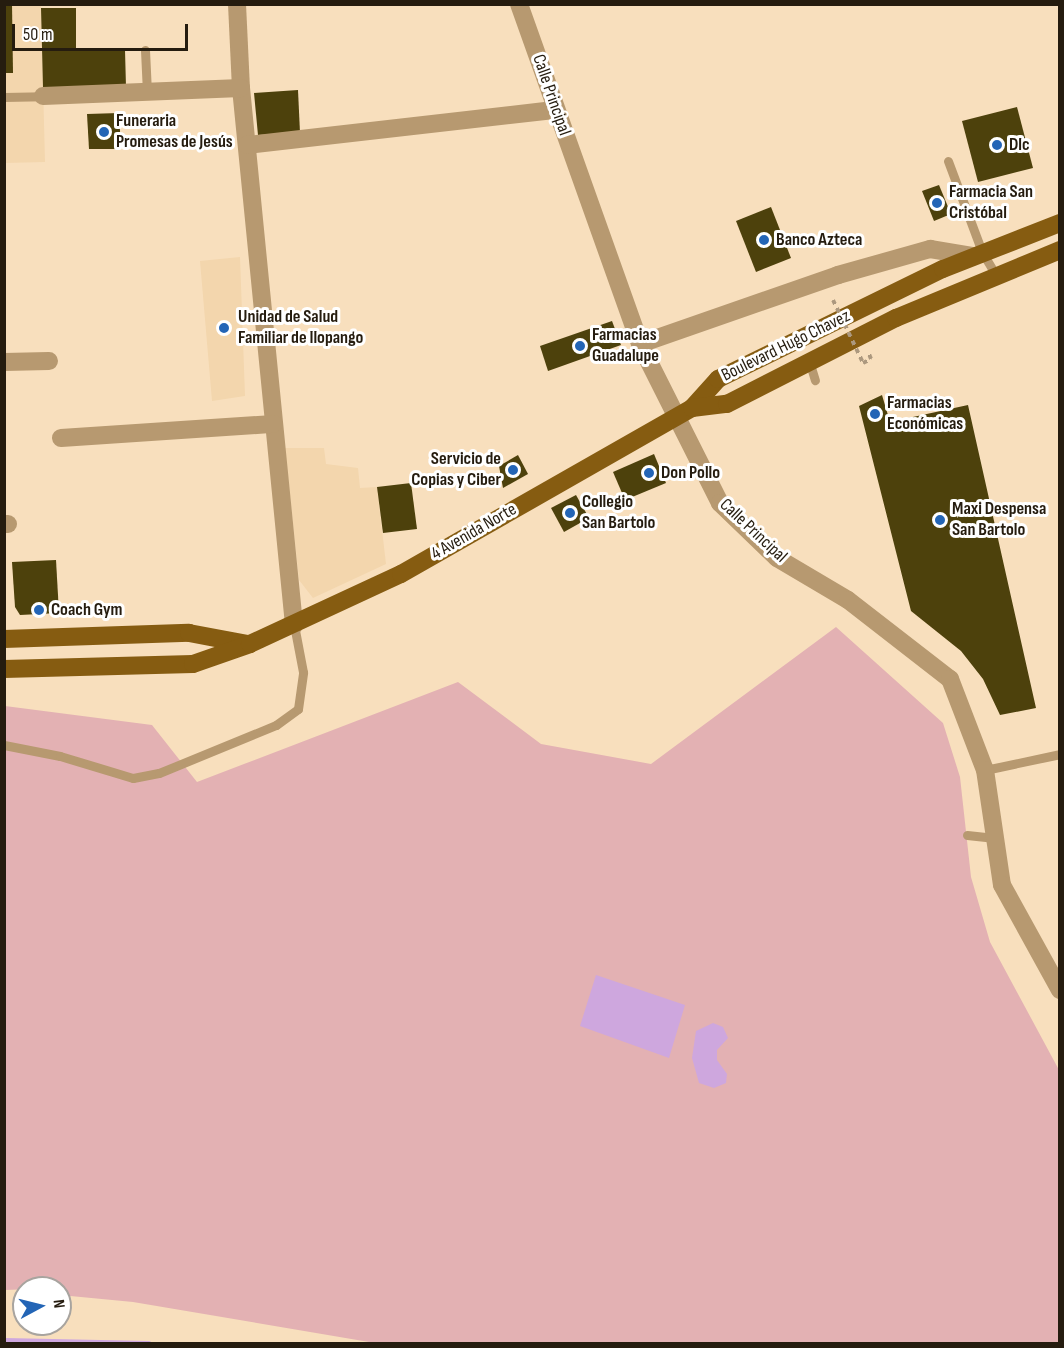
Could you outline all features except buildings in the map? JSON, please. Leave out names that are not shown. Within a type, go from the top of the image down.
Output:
[{"type":"main road","name":"Boulevard Hugo Chavez","points":[[692,408],[718,379],[978,254],[1059,222]]},
{"type":"main road","name":"Boulevard Hugo Chavez","points":[[692,408],[727,404],[812,372],[896,318],[995,274],[1059,250]]},
{"type":"main road","name":"4 Avenida Norte","points":[[4,669],[193,664],[250,644],[401,574],[692,408]]},
{"type":"main road","points":[[4,639],[189,633],[250,644]]},
{"type":"street","points":[[237,4],[241,88],[294,625]]},
{"type":"street","name":"Calle Principal","points":[[519,4],[640,344],[674,417],[720,503],[777,558],[848,600],[950,679],[985,770],[1002,885],[1059,990]]},
{"type":"street","points":[[44,96],[241,88]]},
{"type":"street","points":[[247,145],[556,111]]},
{"type":"street","points":[[640,344],[838,275],[930,249],[978,254]]},
{"type":"street","points":[[4,362],[50,361]]},
{"type":"street","points":[[61,438],[274,424]]},
{"type":"lane","points":[[145,50],[147,92]]},
{"type":"lane","points":[[4,97],[44,96]]},
{"type":"lane","points":[[948,161],[978,254],[995,274]]},
{"type":"lane","points":[[4,745],[60,756],[133,778],[170,769],[276,725],[298,709],[303,672],[294,625]]},
{"type":"lane","points":[[985,770],[1059,754]]},
{"type":"lane","points":[[967,835],[995,838]]},
{"type":"path","points":[[833,300],[863,363]]},
{"type":"shaded area","points":[[4,5],[41,5],[45,162],[5,163]]},
{"type":"shaded area","name":"Unidad de Salud Familiar de Ilopango","points":[[240,257],[245,396],[212,401],[200,261]]},
{"type":"shaded area","points":[[285,448],[324,448],[326,464],[358,468],[360,488],[377,487],[386,564],[313,598],[299,580]]},
{"type":"shaded area","points":[[836,627],[943,723],[960,777],[971,877],[990,942],[1059,1070],[1059,1343],[375,1343],[133,1302],[72,1296],[72,1276],[12,1276],[12,1290],[5,1290],[5,706],[152,725],[197,782],[458,682],[541,744],[651,764]]},
{"type":"shaded area","points":[[596,975],[685,1005],[669,1058],[580,1026]]},
{"type":"shaded area","points":[[713,1023],[723,1027],[728,1038],[717,1050],[717,1060],[727,1074],[726,1083],[714,1088],[699,1083],[692,1058],[696,1031]]},
{"type":"waterway","points":[[4,1341],[148,1344]]},
{"type":"place","name":"Funeraria Promesas de Jesús","points":[[104,132]]},
{"type":"place","name":"Dlc","points":[[997,145]]},
{"type":"place","name":"Farmacia San Cristóbal","points":[[937,203]]},
{"type":"place","name":"Banco Azteca","points":[[764,240]]},
{"type":"place","name":"Unidad de Salud Familiar de Ilopango","points":[[224,328]]},
{"type":"place","name":"Farmacias Guadalupe","points":[[580,346]]},
{"type":"place","name":"Farmacias Económicas","points":[[875,414]]},
{"type":"place","name":"Servicio de Copias y Ciber","points":[[513,470]]},
{"type":"place","name":"Don Pollo","points":[[649,473]]},
{"type":"place","name":"Collegio San Bartolo","points":[[570,513]]},
{"type":"place","name":"Maxi Despensa San Bartolo","points":[[940,520]]},
{"type":"place","name":"Coach Gym","points":[[39,610]]}]
